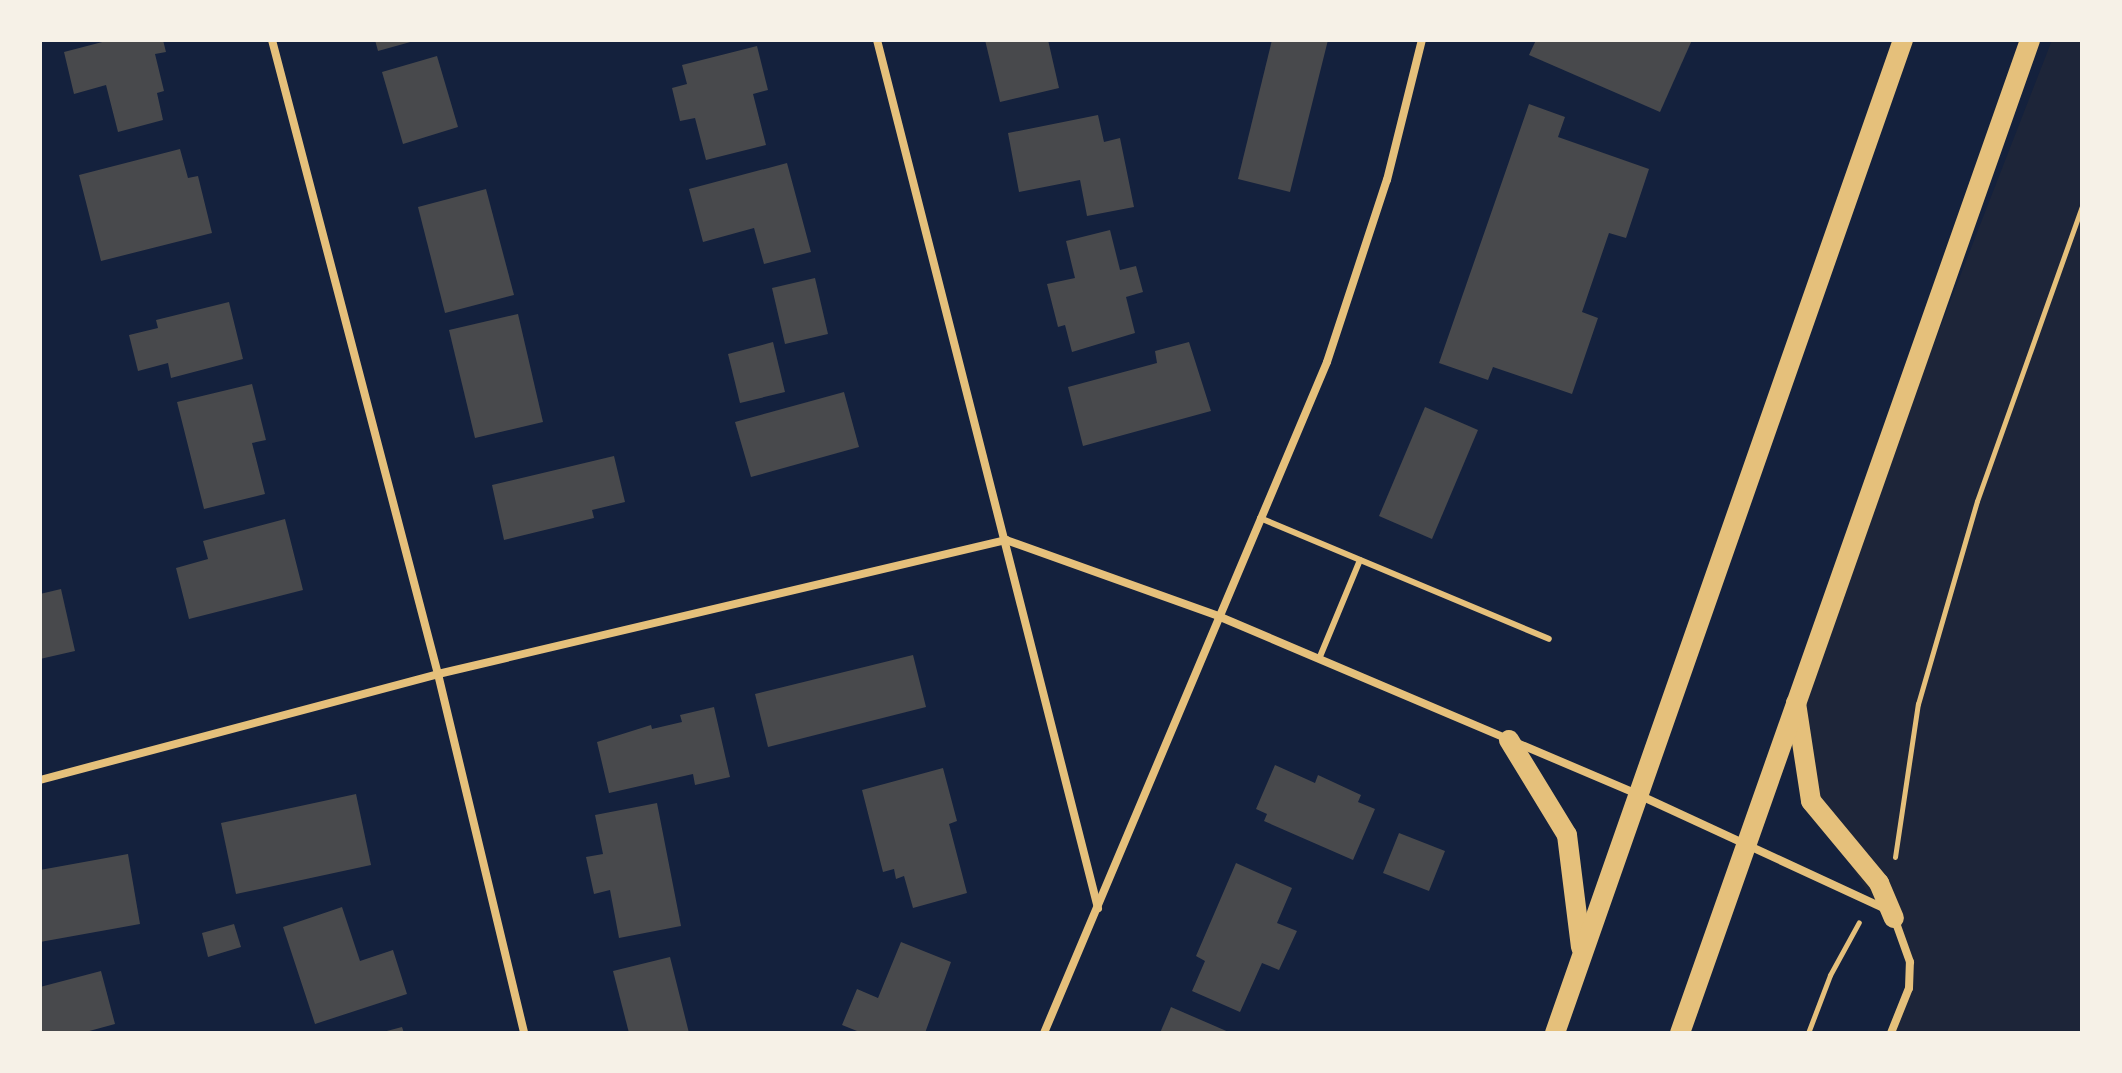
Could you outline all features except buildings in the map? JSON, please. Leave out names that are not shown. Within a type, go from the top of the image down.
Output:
[{"type":"main road","points":[[1555,1033],[1903,40]]},
{"type":"main road","points":[[1680,1033],[1743,844],[2030,40]]},
{"type":"main road","points":[[1796,698],[1811,801],[1894,918]]},
{"type":"main road","points":[[1509,740],[1567,835],[1582,956]]},
{"type":"street","points":[[272,40],[438,674],[524,1033]]},
{"type":"street","points":[[877,40],[1098,908]]},
{"type":"street","points":[[1044,1033],[1260,518],[1357,275],[1422,40]]},
{"type":"street","points":[[40,780],[438,674],[1006,540],[1218,616],[1639,795],[1743,844],[1875,891]]},
{"type":"street","points":[[1891,1033],[1909,988],[1910,962],[1894,918]]},
{"type":"lane","points":[[1260,518],[1549,639]]},
{"type":"lane","points":[[1319,659],[1360,560]]},
{"type":"path","points":[[1808,1033],[1830,975],[1898,847],[1918,704],[1977,501],[2082,206]]},
{"type":"shaded area","points":[[2052,40],[2082,40],[2082,1033],[1891,1033],[1909,988],[1905,939],[1872,899],[1811,801],[1796,698]]}]
